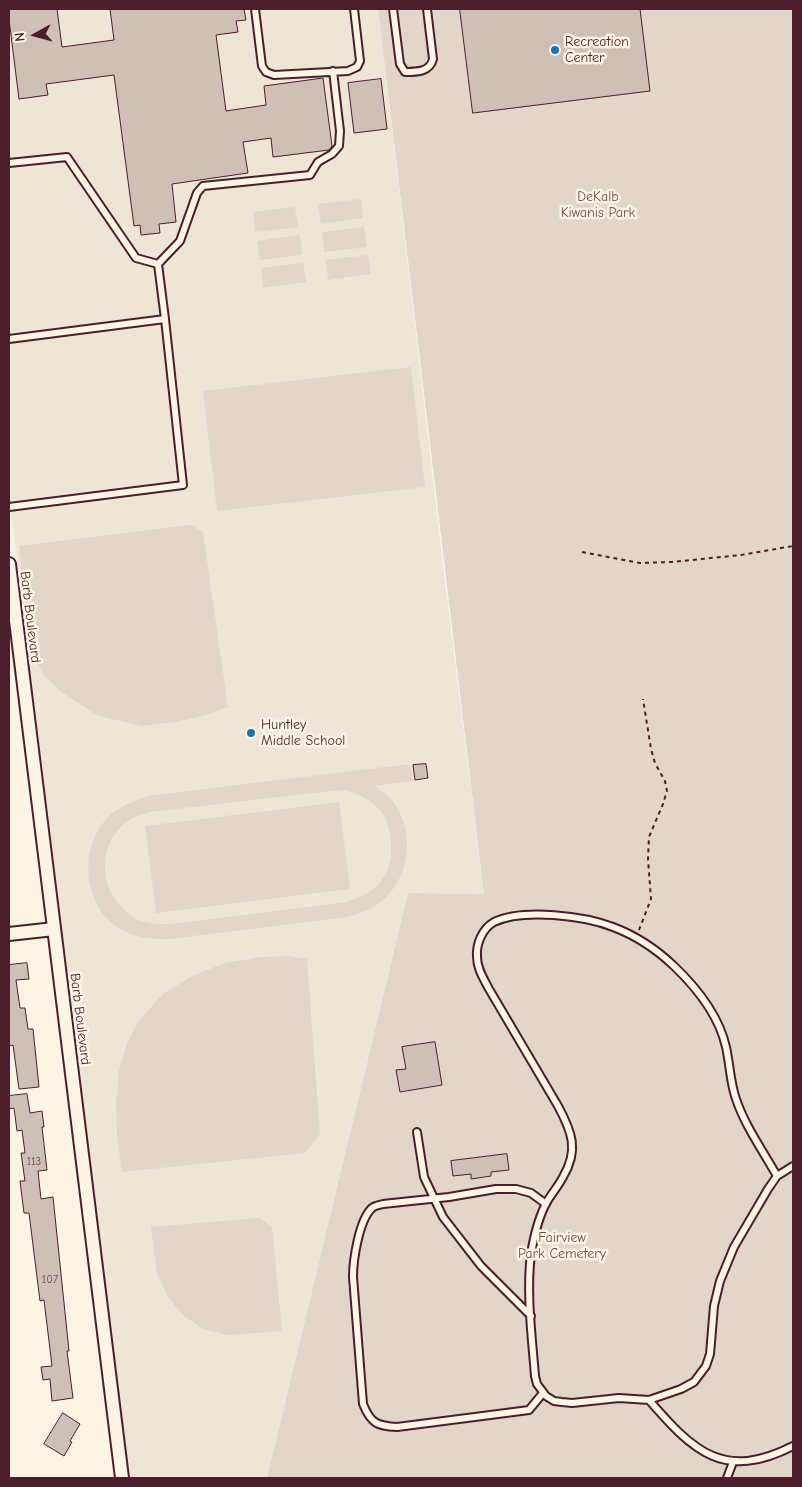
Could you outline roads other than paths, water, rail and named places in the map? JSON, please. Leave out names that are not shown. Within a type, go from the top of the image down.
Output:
[{"type":"street","name":"Barb Boulevard","points":[[9,564],[122,1478]]},
{"type":"street","points":[[9,934],[54,929]]},
{"type":"lane","points":[[255,9],[262,66],[266,72],[274,75],[348,71],[357,67],[360,61],[354,9]]},
{"type":"lane","points":[[393,9],[400,64],[405,72],[428,70],[432,65],[427,9]]},
{"type":"lane","points":[[158,264],[180,241],[197,193],[202,186],[310,175],[318,162],[332,154],[339,146],[340,131],[333,71]]},
{"type":"lane","points":[[9,163],[67,157],[136,258],[158,264]]},
{"type":"lane","points":[[9,507],[183,485],[158,264]]},
{"type":"lane","points":[[9,339],[165,319]]},
{"type":"lane","points":[[777,1176],[741,1112],[732,1085],[723,1037],[712,1011],[675,967],[653,947],[612,926],[574,917],[549,915],[506,918],[495,922],[482,933],[477,947],[477,962],[489,989],[558,1106],[572,1138],[572,1156],[569,1166],[546,1204],[531,1254],[530,1288],[535,1376],[537,1384],[543,1393],[554,1401],[572,1403],[619,1398],[648,1400],[681,1390],[694,1382],[706,1366],[710,1354],[714,1306],[720,1281],[734,1247],[768,1188],[777,1176],[793,1166]]},
{"type":"lane","points":[[417,1132],[424,1178],[443,1217],[481,1266],[531,1316]]},
{"type":"lane","points":[[543,1393],[529,1410],[397,1426],[382,1426],[372,1420],[366,1413],[363,1404],[353,1261],[363,1220],[372,1208],[382,1204],[450,1197],[496,1189],[516,1189],[531,1193],[546,1204]]},
{"type":"lane","points":[[648,1400],[676,1431],[694,1446],[706,1453],[733,1462],[750,1462],[766,1458],[793,1446]]},
{"type":"lane","points":[[727,1478],[733,1462]]},
{"type":"place","name":"Recreation Center","points":[[555,50]]},
{"type":"place","name":"Huntley Middle School","points":[[251,733]]},
{"type":"park label","name":"DeKalb Kiwanis Park","points":[[598,206]]},
{"type":"park label","name":"Fairview Park Cemetery","points":[[562,1246]]}]
